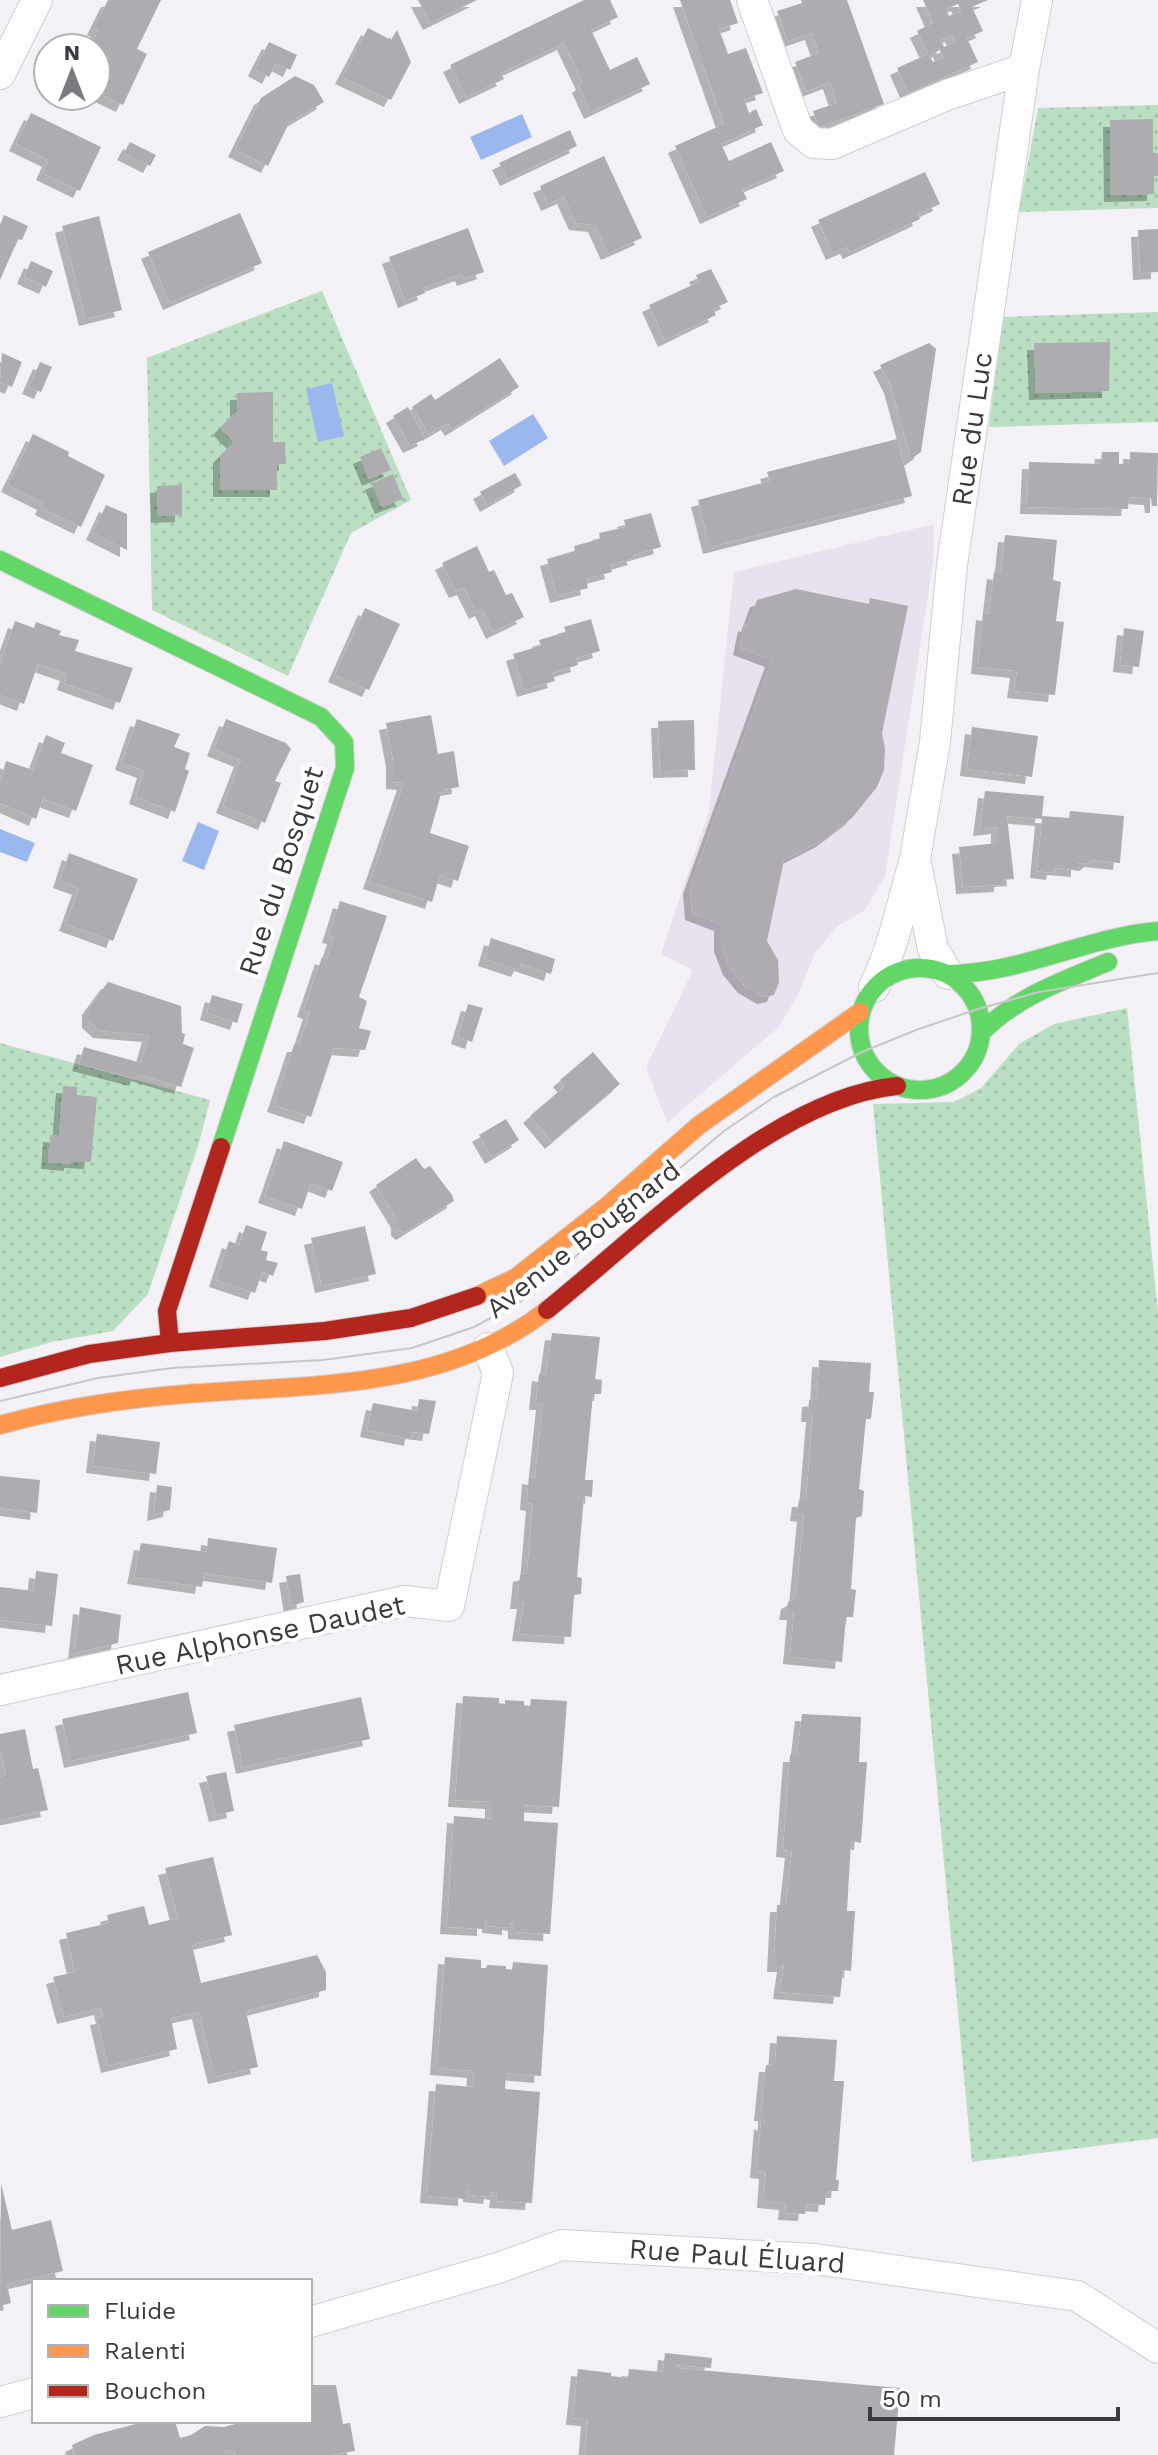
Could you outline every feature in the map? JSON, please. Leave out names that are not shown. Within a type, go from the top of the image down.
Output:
[{"type":"main road","name":"Rue du Bosquet","points":[[0,560],[321,717],[344,742],[345,768],[167,1311],[170,1343]]},
{"type":"main road","name":"Avenue Bougnard","points":[[0,1378],[89,1354],[170,1343],[325,1331],[411,1318],[462,1303],[515,1278],[607,1206],[698,1126],[867,1000],[889,975],[908,968],[928,968],[948,974],[974,976],[1108,938],[1158,931]]},
{"type":"main road","name":"Avenue Bougnard","points":[[0,1425],[105,1401],[335,1384],[422,1370],[488,1348],[533,1321],[723,1164],[778,1129],[871,1087],[933,1089],[950,1082],[965,1071],[976,1053],[981,1033],[995,1017],[1016,1002],[1158,940]]},
{"type":"main road","points":[[948,974],[961,982],[971,995],[978,1009],[981,1033]]},
{"type":"main road","points":[[867,1000],[858,1033],[862,1052],[882,1078],[897,1086]]},
{"type":"street","points":[[0,74],[37,0]]},
{"type":"street","points":[[752,0],[798,130],[814,143],[832,144],[947,95],[1024,69]]},
{"type":"street","name":"Rue du Luc","points":[[867,1000],[889,956],[915,859],[935,742],[952,565],[1024,69],[1037,0]]},
{"type":"street","name":"Rue du Luc","points":[[915,859],[933,949],[948,974]]},
{"type":"street","name":"Rue Alphonse Daudet","points":[[0,1690],[405,1601],[449,1606],[498,1373],[488,1348]]},
{"type":"street","name":"Rue Paul Éluard","points":[[312,2321],[498,2268],[562,2245],[815,2259],[1077,2296],[1158,2348]]},
{"type":"street","points":[[0,2402],[32,2394]]},
{"type":"shaded area","points":[[934,524],[933,563],[885,876],[865,910],[838,926],[815,953],[799,993],[779,1027],[667,1123],[646,1067],[693,970],[661,954],[709,810],[734,572]]},
{"type":"green space","points":[[1158,105],[1158,208],[1019,212],[1038,108]]},
{"type":"green space","points":[[322,291],[411,500],[351,533],[288,676],[152,610],[147,358]]},
{"type":"green space","points":[[1158,312],[1158,422],[989,427],[1003,317]]},
{"type":"green space","points":[[1127,1008],[1158,1313],[1158,2138],[972,2162],[873,1104],[954,1102],[981,1088],[1019,1044],[1054,1024]]},
{"type":"green space","points":[[0,1043],[210,1100],[199,1143],[148,1294],[113,1331],[52,1342],[0,1357]]},
{"type":"water","points":[[522,114],[532,137],[481,160],[470,137]]},
{"type":"water","points":[[332,383],[344,436],[318,442],[306,389]]},
{"type":"water","points":[[533,414],[548,438],[504,466],[489,441]]},
{"type":"water","points":[[198,822],[219,831],[204,870],[182,861]]},
{"type":"water","points":[[0,829],[35,843],[27,862],[0,852]]},
{"type":"building","points":[[108,0],[161,0],[137,49],[147,54],[123,105],[112,100],[112,32],[97,32],[94,28]]},
{"type":"building","points":[[418,0],[477,0],[430,23]]},
{"type":"building","points":[[584,0],[610,0],[618,17],[591,30],[610,70],[637,57],[650,84],[591,112],[579,86],[583,83],[564,43],[501,73],[504,79],[466,97],[450,65]]},
{"type":"building","points":[[680,0],[730,0],[738,23],[719,29],[728,54],[746,48],[763,93],[744,99],[749,113],[756,109],[763,125],[721,144],[729,161],[771,142],[784,171],[742,189],[747,199],[707,217],[675,146],[724,124]]},
{"type":"building","points":[[801,0],[847,0],[884,104],[819,127],[813,111],[837,103],[830,82],[806,91],[795,62],[819,53],[812,33],[788,41],[777,11],[802,3]]},
{"type":"building","points":[[923,0],[988,0],[972,7],[983,31],[967,38],[978,62],[908,93],[897,68],[928,54],[917,31],[933,23]],"holes":[[[958,4],[961,11],[949,16],[946,9]],[[952,35],[955,42],[944,47],[941,40]],[[940,50],[943,58],[933,62],[929,56]]]},
{"type":"building","points":[[368,28],[391,40],[397,30],[411,62],[391,100],[342,77]]},
{"type":"building","points":[[269,42],[297,55],[290,70],[276,63],[269,77],[255,69]]},
{"type":"building","points":[[295,76],[314,85],[324,102],[289,123],[268,166],[235,150],[261,98]]},
{"type":"building","points":[[31,113],[101,147],[80,191],[43,173],[49,160],[16,144]]},
{"type":"building","points":[[1153,119],[1153,153],[1158,153],[1154,194],[1111,195],[1110,120]]},
{"type":"building","points":[[570,130],[577,146],[507,179],[499,163]]},
{"type":"building","points":[[130,142],[156,155],[150,166],[124,153]]},
{"type":"building","points":[[604,156],[642,238],[608,253],[595,225],[576,223],[564,197],[548,204],[540,186]]},
{"type":"building","points":[[925,172],[940,204],[918,214],[920,219],[850,252],[847,247],[833,253],[818,220]]},
{"type":"building","points":[[240,213],[262,263],[170,303],[148,252]]},
{"type":"building","points":[[4,215],[28,226],[22,240],[18,239],[0,280],[0,225]]},
{"type":"building","points":[[99,216],[122,310],[86,319],[62,226]]},
{"type":"building","points":[[468,228],[484,272],[464,279],[462,274],[423,288],[425,293],[405,301],[389,257]]},
{"type":"building","points":[[1158,229],[1158,272],[1140,273],[1138,230]]},
{"type":"building","points":[[31,261],[53,271],[46,287],[24,277]]},
{"type":"building","points":[[711,269],[728,302],[713,309],[716,315],[665,340],[649,305],[699,282],[696,275]]},
{"type":"building","points":[[1110,342],[1109,391],[1036,393],[1034,343]]},
{"type":"building","points":[[929,343],[936,349],[921,452],[911,459],[891,386],[880,365]]},
{"type":"building","points":[[2,353],[22,362],[12,387],[0,382]]},
{"type":"building","points":[[500,358],[519,387],[452,429],[448,423],[429,434],[412,407],[431,394],[435,400]]},
{"type":"building","points":[[40,362],[52,367],[41,392],[29,387]]},
{"type":"building","points":[[273,392],[273,442],[285,442],[286,464],[277,464],[277,490],[220,490],[220,456],[234,442],[220,428],[237,411],[237,393]]},
{"type":"building","points":[[408,407],[425,439],[410,446],[393,416]]},
{"type":"building","points":[[33,434],[105,475],[81,527],[42,508],[44,503],[8,485]]},
{"type":"building","points":[[897,439],[912,496],[710,547],[698,500],[770,481],[767,472]]},
{"type":"building","points":[[381,448],[391,470],[369,479],[360,457]]},
{"type":"building","points":[[1102,452],[1119,452],[1119,464],[1130,464],[1130,452],[1158,453],[1157,506],[1152,506],[1151,498],[1129,497],[1128,509],[1027,507],[1029,462],[1101,464]]},
{"type":"building","points":[[515,473],[522,485],[487,505],[480,492]]},
{"type":"building","points":[[393,474],[403,499],[382,507],[372,483]]},
{"type":"building","points":[[182,485],[182,515],[158,516],[157,486]]},
{"type":"building","points":[[106,505],[127,514],[127,550],[93,533]]},
{"type":"building","points":[[651,513],[661,547],[610,565],[612,572],[586,579],[588,588],[557,596],[547,559],[575,551],[574,546],[600,539],[599,533],[626,527],[624,520]]},
{"type":"building","points":[[1005,535],[1057,540],[1053,580],[1061,582],[1056,621],[1064,622],[1055,695],[1014,691],[1017,671],[978,667],[983,613],[989,614],[994,572],[1001,573]]},
{"type":"building","points":[[477,546],[489,572],[494,570],[506,595],[512,593],[524,617],[493,632],[482,609],[476,612],[464,588],[456,591],[442,563]]},
{"type":"building","points":[[796,589],[869,604],[870,598],[908,606],[882,733],[884,770],[877,787],[852,818],[823,840],[784,860],[767,941],[778,960],[779,982],[774,995],[764,997],[745,986],[730,968],[721,945],[721,924],[692,913],[690,887],[772,660],[740,648],[745,624],[748,625],[757,600]]},
{"type":"building","points":[[365,608],[400,624],[369,690],[335,675]]},
{"type":"building","points":[[591,619],[600,651],[576,658],[578,665],[552,673],[555,681],[524,690],[513,654],[541,646],[539,640],[566,632],[564,627]]},
{"type":"building","points":[[15,621],[34,628],[36,622],[61,631],[59,635],[79,640],[75,651],[133,668],[120,703],[64,683],[67,674],[38,664],[24,704],[0,695],[0,664]]},
{"type":"building","points":[[1124,628],[1144,631],[1139,667],[1120,665]]},
{"type":"building","points":[[431,715],[438,754],[454,751],[459,787],[442,790],[430,833],[469,846],[458,881],[440,875],[432,902],[370,882],[404,783],[393,782],[393,760],[386,723]]},
{"type":"building","points":[[137,719],[180,734],[174,747],[190,753],[185,769],[189,771],[175,812],[136,797],[144,771],[122,763]]},
{"type":"building","points":[[226,719],[286,743],[291,749],[275,781],[281,783],[265,823],[223,806],[241,760],[214,749]]},
{"type":"building","points":[[694,720],[695,770],[660,771],[658,721]]},
{"type":"building","points":[[972,727],[1038,736],[1032,777],[967,769]]},
{"type":"building","points":[[46,735],[65,743],[61,753],[93,765],[76,811],[43,799],[36,819],[0,803],[0,782],[6,761],[33,770]]},
{"type":"building","points":[[985,791],[1044,796],[1042,816],[1069,818],[1070,811],[1124,816],[1120,863],[1091,860],[1087,864],[1078,863],[1078,870],[1054,868],[1053,873],[1037,871],[1042,819],[1007,816],[1014,879],[1001,880],[1001,885],[963,887],[959,847],[998,843],[998,827],[980,829]]},
{"type":"building","points":[[69,853],[138,879],[113,941],[66,924],[79,888],[60,881]]},
{"type":"building","points":[[340,901],[387,916],[359,997],[367,1001],[359,1028],[371,1031],[365,1050],[334,1048],[311,1117],[274,1105],[294,1045],[299,1045],[310,1012],[304,1010],[322,957],[327,959],[334,937],[329,936]]},
{"type":"building","points":[[491,938],[555,959],[551,974],[521,964],[518,970],[485,959]]},
{"type":"building","points":[[108,982],[181,1006],[182,1033],[185,1034],[183,1044],[194,1048],[181,1087],[138,1074],[136,1079],[79,1064],[84,1047],[141,1063],[149,1035],[100,1031],[89,1021],[89,1008]]},
{"type":"building","points":[[212,995],[243,1004],[237,1023],[207,1013]]},
{"type":"building","points":[[468,1004],[483,1008],[472,1042],[458,1037]]},
{"type":"building","points":[[593,1052],[620,1084],[552,1142],[530,1116],[565,1086],[560,1080]]},
{"type":"building","points":[[63,1086],[77,1087],[77,1095],[97,1097],[91,1162],[48,1162],[50,1135],[59,1136]]},
{"type":"building","points":[[506,1119],[519,1140],[492,1157],[479,1135]]},
{"type":"building","points":[[284,1141],[343,1162],[332,1191],[311,1183],[302,1209],[265,1196]]},
{"type":"building","points":[[416,1158],[424,1169],[430,1166],[454,1201],[403,1233],[376,1185]]},
{"type":"building","points":[[246,1225],[267,1232],[261,1250],[268,1252],[266,1260],[278,1263],[273,1276],[262,1272],[255,1293],[216,1280],[229,1241],[239,1245]]},
{"type":"building","points":[[365,1226],[376,1274],[322,1286],[311,1238]]},
{"type":"building","points":[[552,1333],[600,1337],[595,1379],[602,1380],[601,1394],[593,1394],[585,1480],[593,1480],[592,1497],[584,1496],[577,1577],[582,1578],[581,1594],[574,1595],[571,1637],[519,1634],[524,1602],[517,1602],[520,1575],[527,1573],[533,1504],[527,1503],[529,1477],[535,1478],[543,1403],[536,1403],[539,1374],[546,1375]]},
{"type":"building","points":[[819,1360],[871,1363],[869,1392],[874,1392],[871,1419],[866,1419],[859,1489],[864,1491],[862,1516],[856,1518],[851,1589],[856,1590],[853,1617],[846,1617],[842,1662],[790,1657],[794,1613],[786,1613],[788,1602],[796,1598],[804,1515],[797,1514],[799,1500],[806,1500],[813,1415],[808,1415],[809,1400],[817,1399]]},
{"type":"building","points":[[419,1399],[436,1401],[429,1434],[412,1432],[411,1439],[367,1430],[373,1403],[417,1411]]},
{"type":"building","points":[[97,1434],[160,1442],[156,1474],[93,1466]]},
{"type":"building","points":[[0,1476],[40,1480],[37,1513],[0,1508]]},
{"type":"building","points":[[157,1485],[172,1487],[170,1510],[154,1514]]},
{"type":"building","points":[[208,1538],[277,1548],[272,1583],[204,1573],[202,1587],[134,1577],[141,1543],[207,1552]]},
{"type":"building","points":[[36,1571],[58,1574],[52,1626],[0,1620],[0,1587],[34,1591]]},
{"type":"building","points":[[300,1574],[304,1602],[291,1606],[286,1576]]},
{"type":"building","points":[[80,1607],[121,1615],[118,1643],[75,1653]]},
{"type":"building","points":[[188,1692],[197,1733],[71,1761],[62,1719]]},
{"type":"building","points":[[463,1696],[499,1698],[499,1703],[505,1704],[505,1700],[524,1701],[524,1705],[530,1706],[531,1699],[567,1701],[559,1807],[524,1805],[524,1821],[558,1823],[550,1934],[515,1932],[515,1924],[509,1923],[509,1928],[489,1926],[489,1922],[484,1921],[484,1929],[447,1927],[454,1816],[492,1819],[492,1802],[455,1800]]},
{"type":"building","points":[[361,1697],[370,1739],[243,1767],[234,1725]]},
{"type":"building","points":[[802,1714],[861,1717],[859,1762],[867,1762],[861,1843],[851,1841],[847,1911],[855,1911],[851,1971],[843,1970],[840,1997],[780,1992],[784,1965],[774,1965],[777,1905],[786,1905],[792,1851],[783,1850],[790,1755],[797,1755]]},
{"type":"building","points":[[25,1729],[33,1769],[38,1768],[48,1810],[0,1820],[0,1777],[6,1775],[0,1734]]},
{"type":"building","points":[[226,1772],[234,1811],[216,1815],[206,1776]]},
{"type":"building","points":[[213,1857],[232,1935],[192,1945],[201,1983],[317,1955],[326,1972],[326,1990],[246,2011],[258,2067],[215,2077],[199,2012],[171,2018],[177,2049],[108,2066],[97,2018],[103,2017],[101,2008],[64,2017],[53,1977],[75,1972],[66,1933],[109,1923],[107,1915],[144,1906],[149,1925],[178,1918],[165,1868]]},
{"type":"building","points":[[445,1957],[481,1960],[481,1968],[487,1965],[506,1966],[506,1970],[512,1970],[513,1962],[548,1965],[541,2076],[506,2073],[505,2089],[540,2092],[532,2203],[496,2201],[497,2193],[491,2192],[490,2197],[470,2195],[470,2191],[465,2190],[465,2199],[427,2196],[436,2084],[473,2087],[474,2071],[437,2068]]},
{"type":"building","points":[[777,2036],[837,2040],[834,2081],[844,2081],[836,2180],[839,2180],[838,2191],[826,2191],[825,2205],[806,2204],[805,2214],[785,2213],[786,2203],[764,2201],[766,2172],[757,2171],[761,2122],[765,2124],[765,2114],[761,2114],[766,2065],[775,2065]]},
{"type":"building","points":[[1,2183],[12,2230],[51,2220],[63,2271],[7,2284],[11,2303],[0,2306]]},
{"type":"building","points":[[665,2353],[712,2358],[711,2368],[676,2365],[676,2368],[900,2388],[894,2455],[585,2455],[588,2419],[573,2418],[578,2369],[628,2378],[629,2369],[663,2372]]},
{"type":"building","points":[[312,2385],[336,2385],[343,2424],[350,2423],[355,2451],[331,2455],[235,2455],[234,2450],[223,2452],[223,2455],[75,2455],[72,2445],[94,2435],[139,2423],[176,2423],[180,2438],[205,2426],[312,2423]]},
{"type":"tram line","points":[[0,1401],[98,1378],[172,1368],[323,1360],[412,1348],[474,1327],[525,1299],[724,1131],[774,1097],[862,1052],[978,1009],[1039,992],[1158,973]]},
{"type":"traffic: fast","points":[[0,560],[321,717],[344,742],[345,768],[221,1147]]},
{"type":"traffic: fast","points":[[948,974],[1001,968],[1105,940],[1158,931]]},
{"type":"traffic: fast","points":[[981,1033],[1024,1000],[1108,962]]},
{"type":"traffic: fast","points":[[920,968],[943,972],[963,986],[977,1006],[981,1029],[977,1052],[963,1072],[943,1086],[920,1090],[897,1086],[877,1072],[863,1052],[859,1029],[863,1006],[877,986],[897,972],[920,968]]},
{"type":"traffic: slow","points":[[477,1296],[515,1278],[607,1206],[698,1126],[860,1012]]},
{"type":"traffic: slow","points":[[0,1425],[116,1402],[328,1384],[420,1370],[465,1356],[507,1336],[547,1310]]},
{"type":"traffic: jam","points":[[547,1310],[666,1209],[757,1142],[803,1116],[850,1096],[897,1086]]},
{"type":"traffic: jam","points":[[170,1343],[167,1311],[221,1147]]},
{"type":"traffic: jam","points":[[0,1378],[89,1354],[170,1343],[325,1331],[411,1318],[477,1296]]}]
